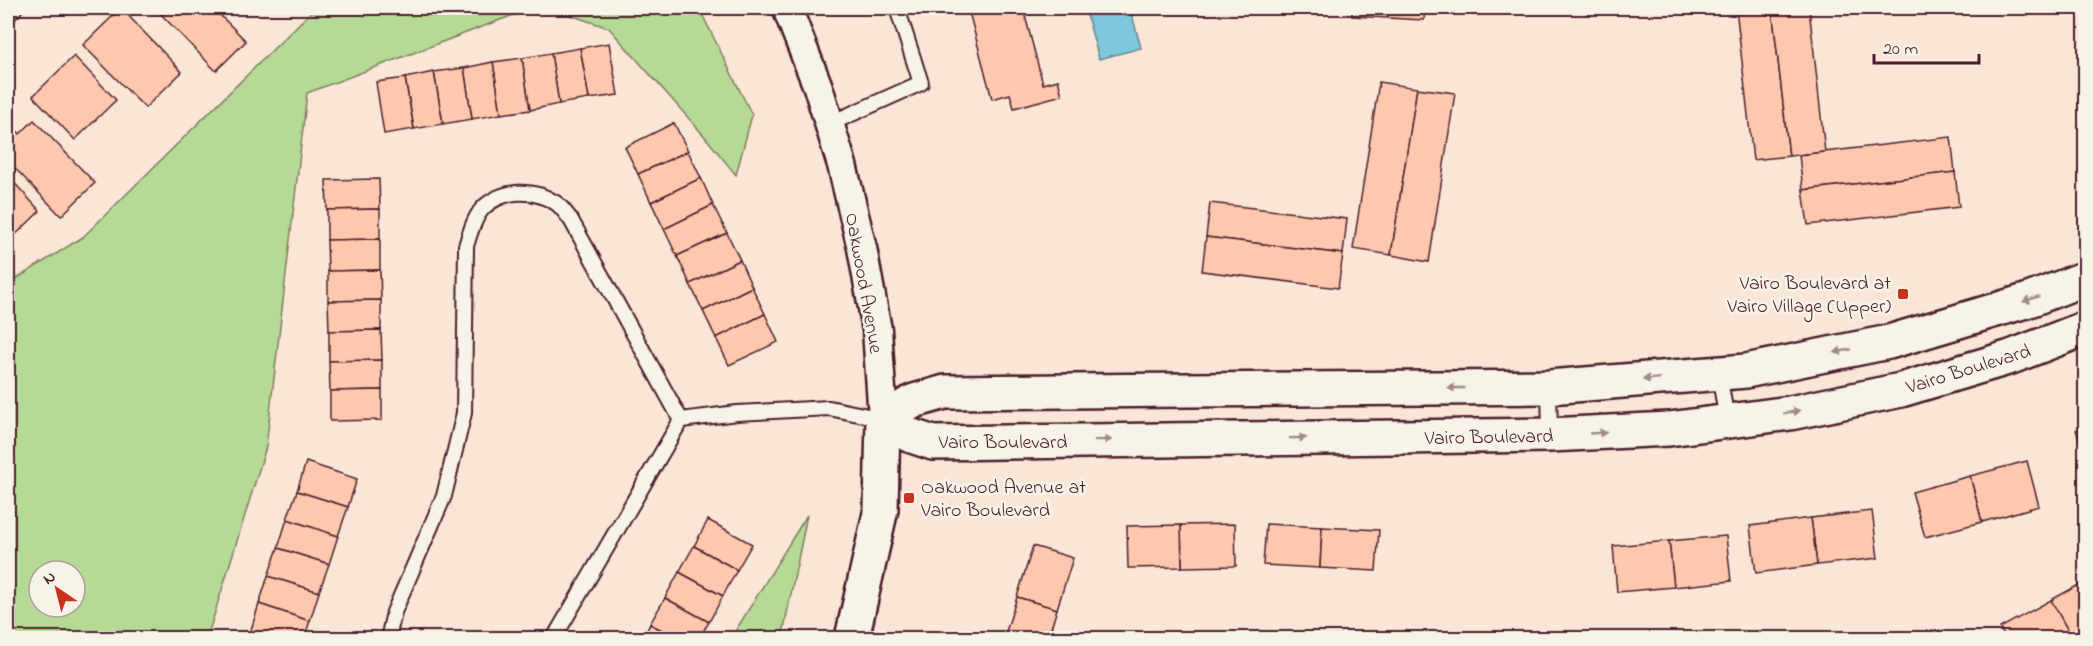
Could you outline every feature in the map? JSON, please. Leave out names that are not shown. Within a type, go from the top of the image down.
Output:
[{"type":"street","name":"Oakwood Avenue","points":[[787,8],[818,87],[842,165],[862,248],[877,330],[883,419],[881,509],[852,639]]},
{"type":"street","points":[[883,419],[914,401],[945,392],[1548,387],[1746,371],[1889,342],[2030,300],[2085,278]]},
{"type":"street","name":"Vairo Boulevard","points":[[883,419],[909,435],[933,443],[1550,435],[1669,429],[1790,413],[1901,390],[2011,357],[2085,328]]},
{"type":"lane","points":[[8,15],[15,8]]},
{"type":"lane","points":[[829,124],[921,83],[897,8]]},
{"type":"lane","points":[[390,639],[394,612],[444,496],[464,413],[466,246],[471,229],[483,209],[503,196],[522,192],[541,195],[558,204],[571,220],[681,420]]},
{"type":"lane","points":[[1719,373],[1727,421]]},
{"type":"lane","points":[[1548,387],[1550,435]]},
{"type":"lane","points":[[681,420],[737,412],[830,408],[883,419]]},
{"type":"lane","points":[[554,639],[681,420]]},
{"type":"green space","points":[[315,8],[532,8],[307,93],[266,447],[207,638],[8,638],[8,284],[83,237]]},
{"type":"green space","points":[[549,8],[699,8],[752,115],[736,175],[609,28]]},
{"type":"green space","points":[[807,515],[782,638],[731,638]]},
{"type":"water","points":[[1085,8],[1130,8],[1141,48],[1099,59]]},
{"type":"building","points":[[121,8],[182,72],[145,108],[83,45]]},
{"type":"building","points":[[155,8],[213,8],[246,41],[216,71]]},
{"type":"building","points":[[968,8],[1023,8],[1043,84],[1058,80],[1062,95],[1014,108],[1010,94],[992,99]]},
{"type":"building","points":[[1352,8],[1388,8],[1388,18],[1352,16]]},
{"type":"building","points":[[1388,8],[1425,8],[1424,20],[1388,18]]},
{"type":"building","points":[[1736,8],[1772,8],[1789,156],[1753,160]]},
{"type":"building","points":[[1772,8],[1809,8],[1825,152],[1789,156]]},
{"type":"building","points":[[609,43],[618,95],[589,99],[580,48]]},
{"type":"building","points":[[580,48],[589,99],[559,104],[551,53]]},
{"type":"building","points":[[551,53],[559,104],[530,110],[522,58]]},
{"type":"building","points":[[74,56],[116,100],[75,140],[33,96]]},
{"type":"building","points":[[522,58],[530,110],[501,114],[493,62]]},
{"type":"building","points":[[493,62],[501,114],[472,119],[464,68]]},
{"type":"building","points":[[464,68],[472,119],[443,124],[434,72]]},
{"type":"building","points":[[434,72],[443,124],[414,129],[405,78]]},
{"type":"building","points":[[405,78],[414,129],[384,134],[376,82]]},
{"type":"building","points":[[1379,82],[1417,88],[1391,255],[1353,249]]},
{"type":"building","points":[[1417,88],[1455,93],[1429,262],[1391,255]]},
{"type":"building","points":[[34,120],[95,183],[61,216],[8,161],[8,121],[20,134]]},
{"type":"building","points":[[674,123],[688,151],[638,174],[625,147]]},
{"type":"building","points":[[1951,137],[1955,172],[1803,190],[1799,155]]},
{"type":"building","points":[[688,151],[701,178],[651,202],[638,174]]},
{"type":"building","points":[[1955,172],[1959,207],[1808,225],[1803,190]]},
{"type":"building","points":[[8,176],[40,211],[8,242]]},
{"type":"building","points":[[701,178],[713,205],[664,229],[651,202]]},
{"type":"building","points":[[379,179],[380,209],[327,210],[326,180]]},
{"type":"building","points":[[1210,203],[1347,219],[1343,254],[1206,237]]},
{"type":"building","points":[[713,205],[727,233],[677,256],[664,229]]},
{"type":"building","points":[[380,209],[380,239],[327,240],[327,210]]},
{"type":"building","points":[[727,233],[740,260],[690,284],[677,256]]},
{"type":"building","points":[[1206,237],[1343,254],[1338,288],[1202,271]]},
{"type":"building","points":[[380,239],[380,270],[328,271],[327,240]]},
{"type":"building","points":[[740,260],[752,287],[703,311],[690,284]]},
{"type":"building","points":[[380,270],[381,300],[328,301],[328,271]]},
{"type":"building","points":[[752,287],[765,314],[716,338],[703,311]]},
{"type":"building","points":[[381,300],[381,330],[329,331],[328,301]]},
{"type":"building","points":[[765,314],[778,342],[729,365],[716,338]]},
{"type":"building","points":[[381,330],[382,360],[329,361],[329,331]]},
{"type":"building","points":[[382,360],[382,390],[330,391],[329,361]]},
{"type":"building","points":[[382,390],[382,420],[330,421],[330,391]]},
{"type":"building","points":[[2086,426],[2086,456],[2076,430]]},
{"type":"building","points":[[2027,461],[2039,506],[1982,522],[1970,476]]},
{"type":"building","points":[[306,462],[357,479],[348,507],[297,491]]},
{"type":"building","points":[[1970,476],[1982,522],[1925,537],[1912,492]]},
{"type":"building","points":[[297,491],[348,507],[338,536],[287,519]]},
{"type":"building","points":[[1872,511],[1878,558],[1817,565],[1811,518]]},
{"type":"building","points":[[1811,518],[1817,565],[1756,573],[1750,526]]},
{"type":"building","points":[[287,519],[338,536],[329,564],[278,548]]},
{"type":"building","points":[[708,520],[752,544],[737,570],[694,546]]},
{"type":"building","points":[[1235,524],[1236,566],[1182,567],[1181,525]]},
{"type":"building","points":[[1266,524],[1322,527],[1320,568],[1263,565]]},
{"type":"building","points":[[1181,525],[1182,567],[1128,568],[1127,526]]},
{"type":"building","points":[[1322,527],[1379,530],[1376,571],[1320,568]]},
{"type":"building","points":[[1726,536],[1731,581],[1674,587],[1669,541]]},
{"type":"building","points":[[1669,541],[1674,587],[1617,592],[1613,546]]},
{"type":"building","points":[[694,546],[737,570],[723,596],[679,572]]},
{"type":"building","points":[[1033,546],[1073,558],[1057,609],[1017,597]]},
{"type":"building","points":[[278,548],[329,564],[319,592],[268,576]]},
{"type":"building","points":[[679,572],[723,596],[709,622],[665,598]]},
{"type":"building","points":[[268,576],[319,592],[310,621],[259,604]]},
{"type":"building","points":[[2086,581],[2086,638],[2072,638],[2051,600]]},
{"type":"building","points":[[1017,597],[1057,609],[1048,638],[1004,638]]},
{"type":"building","points":[[665,598],[709,622],[699,638],[677,638],[650,624]]},
{"type":"building","points":[[2051,600],[2072,638],[2005,638],[2000,628]]},
{"type":"building","points":[[259,604],[310,621],[304,638],[268,638],[250,633]]},
{"type":"building","points":[[650,624],[677,638],[643,638]]},
{"type":"place","name":"Vairo Boulevard at Vairo Village (Upper)","points":[[1903,294]]},
{"type":"place","name":"Oakwood Avenue at Vairo Boulevard","points":[[909,498]]}]
